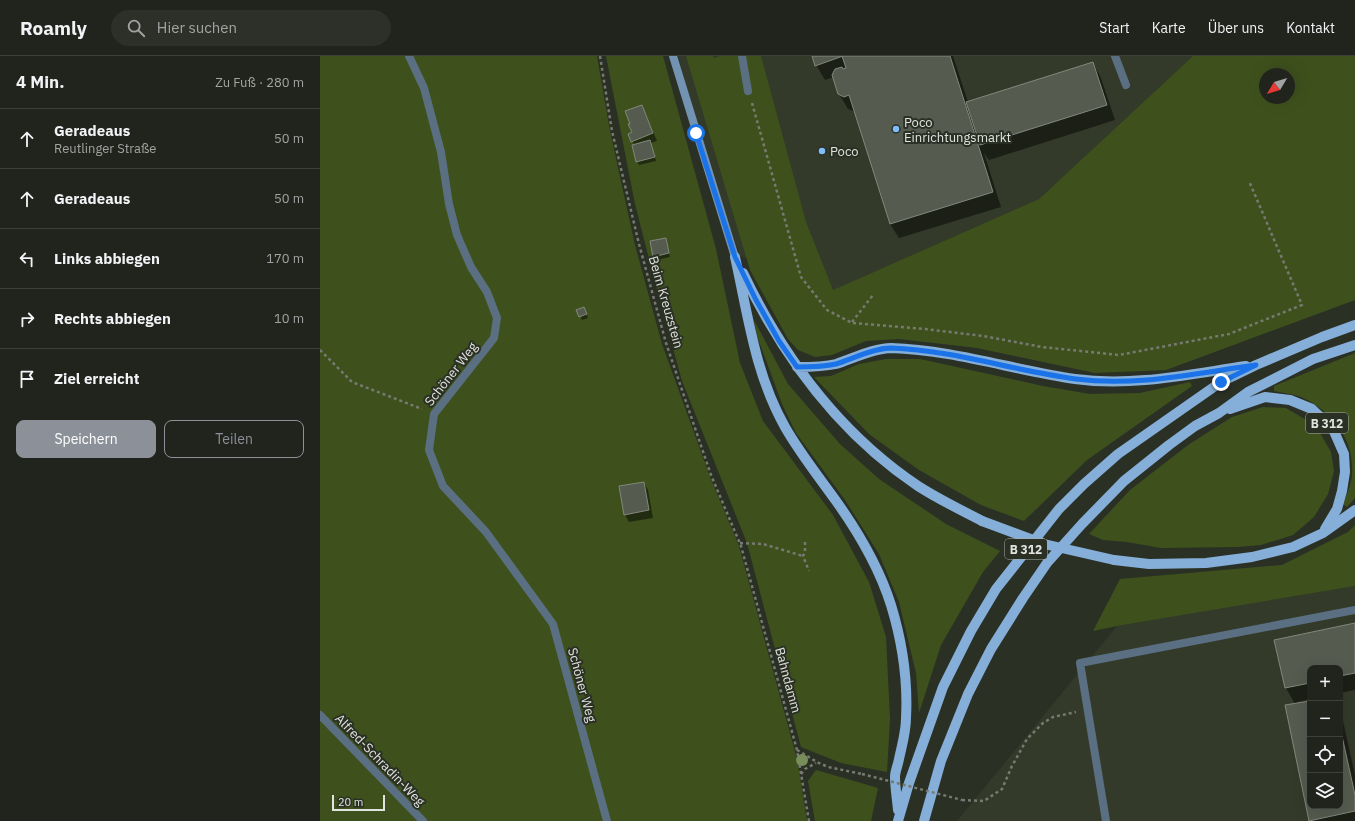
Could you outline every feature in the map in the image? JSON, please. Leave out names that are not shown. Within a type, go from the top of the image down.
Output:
[{"type":"main road","points":[[673,56],[735,257]]},
{"type":"main road","name":"B 312","points":[[735,257],[756,300],[779,341],[828,407],[875,453],[919,486],[982,521],[1044,544],[1114,560],[1148,564],[1206,563],[1252,557],[1293,547],[1323,533],[1355,510]]},
{"type":"main road","name":"B 312","points":[[735,257],[758,363],[774,408],[798,449],[847,516],[867,549],[881,578],[890,605],[900,640],[905,670],[907,697],[904,737],[895,776],[898,818]]},
{"type":"main road","name":"B 312","points":[[898,818],[943,687],[971,631],[996,589],[1027,547],[1059,509],[1084,484],[1118,454],[1221,382],[1256,365],[1322,337],[1355,325]]},
{"type":"main road","name":"B 312","points":[[924,821],[941,761],[968,694],[991,649],[1047,563],[1082,524],[1124,481],[1195,426],[1219,413],[1248,392],[1313,359],[1355,345]]},
{"type":"main road","points":[[797,367],[817,367],[836,364],[861,355],[889,348],[938,352],[1076,379],[1117,381],[1153,380],[1256,365]]},
{"type":"main road","name":"B 312","points":[[1219,413],[1265,397],[1290,400],[1312,409],[1333,429],[1344,454],[1345,472],[1337,509],[1323,533]]},
{"type":"street","name":"Schöner Weg","points":[[409,56],[424,88],[441,152],[449,204],[457,235],[471,266],[487,292],[497,318],[494,338],[434,414],[429,450],[443,486],[486,532],[553,624],[606,821]]},
{"type":"street","points":[[742,56],[748,91]]},
{"type":"street","points":[[1115,56],[1126,85]]},
{"type":"street","points":[[1106,821],[1080,663],[1355,610]]},
{"type":"street","name":"Alfred-Schradin-Weg","points":[[320,715],[423,821]]},
{"type":"path","name":"Beim Kreuzstein","points":[[600,56],[612,131],[639,244],[666,343],[711,475],[740,545]]},
{"type":"path","points":[[748,91],[802,277],[827,310],[852,323],[961,333],[1042,347],[1119,355],[1229,334],[1302,305],[1249,181]]},
{"type":"path","points":[[852,323],[873,295]]},
{"type":"path","points":[[320,350],[352,382],[434,414]]},
{"type":"path","points":[[805,542],[805,552],[803,556],[809,571]]},
{"type":"path","points":[[740,545],[763,544],[803,556]]},
{"type":"path","name":"Bahndamm","points":[[740,545],[797,750],[808,821]]},
{"type":"path","points":[[797,750],[828,767],[862,774],[962,800],[984,801],[1002,788],[1027,739],[1043,723],[1053,717],[1088,709]]},
{"type":"path","points":[[801,774],[805,769],[817,762]]},
{"type":"shaded area","points":[[678,56],[1193,56],[1039,199],[833,290],[740,256],[699,134]]},
{"type":"shaded area","points":[[1355,586],[1355,821],[957,821],[1117,626]]},
{"type":"green space","points":[[320,56],[597,56],[610,131],[635,245],[662,344],[710,477],[739,546],[797,759],[807,821],[426,821],[320,713]]},
{"type":"green space","points":[[606,56],[663,56],[716,249],[740,363],[763,421],[833,515],[869,582],[886,637],[890,719],[887,772],[841,763],[801,747],[747,543],[682,381],[635,204]]},
{"type":"green space","points":[[686,56],[713,56],[714,58],[720,56],[761,56],[806,222],[833,290],[1039,199],[1193,56],[1355,56],[1355,300],[1166,370],[1095,373],[977,348],[899,339],[866,341],[832,355],[815,357],[798,350],[788,339],[750,270]]},
{"type":"green space","points":[[754,320],[788,384],[840,444],[879,479],[946,524],[1000,551],[983,572],[941,645],[919,713],[916,673],[899,602],[879,554],[845,500],[796,433],[782,404],[757,336]]},
{"type":"green space","points":[[1355,353],[1355,498],[1347,507],[1343,504],[1351,482],[1352,462],[1350,450],[1339,428],[1332,418],[1312,403],[1298,396],[1274,391],[1274,386]]},
{"type":"green space","points":[[886,359],[920,359],[1043,386],[1090,394],[1140,393],[1190,382],[1192,386],[1087,460],[1024,521],[981,505],[919,470],[869,434],[814,377],[831,376],[859,364]]},
{"type":"green space","points":[[1263,407],[1286,408],[1308,421],[1320,433],[1331,452],[1334,471],[1328,494],[1314,517],[1293,535],[1261,545],[1237,547],[1161,548],[1127,542],[1103,540],[1089,534],[1130,490],[1188,445],[1232,417]]},
{"type":"green space","points":[[1355,525],[1355,586],[1093,631],[1120,579],[1282,565],[1348,532]]},
{"type":"green space","points":[[320,718],[420,821],[320,821]]},
{"type":"green space","points":[[816,770],[878,788],[871,821],[815,821],[808,781]]},
{"type":"building","points":[[812,56],[843,56],[815,66]]},
{"type":"building","points":[[842,56],[950,56],[993,192],[890,224],[849,95],[844,97],[838,94],[832,75],[835,69],[842,67],[843,69],[846,68]]},
{"type":"building","points":[[1093,62],[1107,105],[980,145],[966,102]]},
{"type":"building","points":[[642,105],[653,133],[631,142],[628,134],[632,132],[628,124],[630,124],[625,111]]},
{"type":"building","points":[[650,140],[655,157],[636,162],[632,145]]},
{"type":"building","points":[[666,238],[669,253],[653,257],[650,241]]},
{"type":"building","points":[[584,307],[587,314],[579,317],[576,310]]},
{"type":"building","points":[[644,482],[649,510],[624,515],[619,486]]},
{"type":"building","points":[[1355,623],[1355,673],[1343,675],[1343,665],[1307,665],[1307,684],[1285,688],[1274,640]]},
{"type":"building","points":[[1307,701],[1307,809],[1343,809],[1343,741],[1355,795],[1355,811],[1309,821],[1285,705]]},
{"type":"place","name":"Poco Einrichtungsmarkt","points":[[896,129]]},
{"type":"place","name":"Poco","points":[[822,151]]},
{"type":"route","points":[[696,133],[735,257],[756,300],[779,341],[797,367],[817,367],[836,364],[861,355],[889,348],[938,352],[1076,379],[1117,381],[1153,380],[1256,365],[1221,382]]}]
